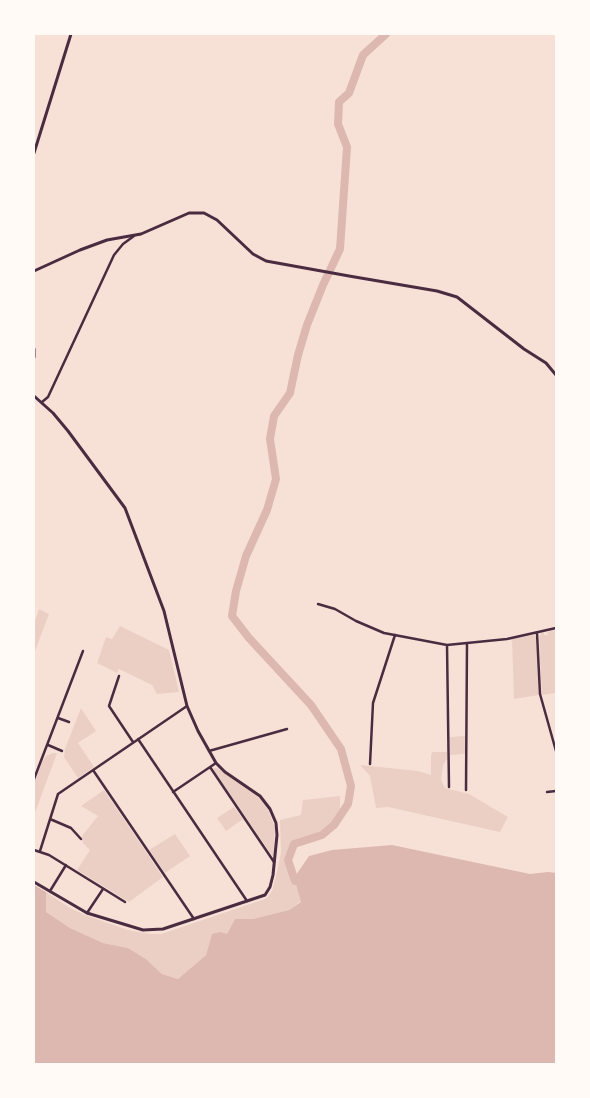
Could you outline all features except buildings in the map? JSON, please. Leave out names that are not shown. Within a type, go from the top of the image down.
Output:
[{"type":"street","points":[[34,153],[71,34]]},
{"type":"street","points":[[34,271],[56,260],[107,240],[134,236],[189,213],[204,213],[218,220],[259,257],[278,264],[436,291],[457,298],[524,349],[546,363],[556,375]]},
{"type":"street","points":[[42,402],[48,396],[114,255],[134,236]]},
{"type":"street","points":[[34,349],[34,357]]},
{"type":"street","points":[[34,396],[42,402],[68,431],[124,508],[164,611],[187,706],[208,751],[225,772],[260,796],[270,809],[277,827],[275,863],[268,892],[260,898],[163,929],[134,928],[87,913],[34,882]]},
{"type":"street","points":[[318,604],[335,609],[373,628],[395,635],[447,645],[467,644],[537,633],[556,628]]},
{"type":"street","points":[[537,633],[540,694],[556,751]]},
{"type":"street","points":[[370,764],[373,703],[395,635]]},
{"type":"street","points":[[466,790],[467,644]]},
{"type":"street","points":[[447,645],[448,787]]},
{"type":"street","points":[[34,779],[83,651]]},
{"type":"street","points":[[119,676],[109,706],[133,742]]},
{"type":"street","points":[[40,851],[58,794],[187,706]]},
{"type":"street","points":[[58,718],[69,722]]},
{"type":"street","points":[[208,751],[287,729]]},
{"type":"street","points":[[138,739],[247,902]]},
{"type":"street","points":[[48,745],[62,751]]},
{"type":"street","points":[[173,792],[216,763]]},
{"type":"street","points":[[210,767],[275,863]]},
{"type":"street","points":[[93,770],[194,919]]},
{"type":"street","points":[[547,792],[556,791]]},
{"type":"street","points":[[50,819],[71,828],[81,839]]},
{"type":"street","points":[[34,850],[40,851],[66,865],[125,902]]},
{"type":"street","points":[[50,890],[66,865]]},
{"type":"street","points":[[87,913],[103,888]]},
{"type":"shaded area","points":[[39,609],[49,614],[34,654],[34,624]]},
{"type":"shaded area","points":[[120,626],[169,650],[179,692],[157,694],[152,685],[119,669],[117,673],[97,663],[106,637],[112,639]]},
{"type":"shaded area","points":[[556,630],[556,693],[542,695],[539,638],[541,633],[544,632],[544,635],[548,635],[547,632]]},
{"type":"shaded area","points":[[534,635],[536,638],[539,695],[514,699],[512,639]]},
{"type":"shaded area","points":[[81,708],[96,731],[78,743],[94,767],[78,778],[64,757],[65,749]]},
{"type":"shaded area","points":[[465,736],[465,754],[450,755],[450,737]]},
{"type":"shaded area","points":[[432,752],[447,752],[441,780],[445,788],[469,794],[508,817],[500,832],[388,807],[376,808],[370,776],[360,765],[418,771],[431,775]]},
{"type":"shaded area","points":[[57,753],[34,813],[34,783],[42,762],[46,756]]},
{"type":"shaded area","points":[[214,768],[217,768],[257,796],[268,810],[275,828],[273,857],[214,771]]},
{"type":"shaded area","points":[[104,790],[163,877],[129,902],[77,870],[90,850],[83,843],[82,836],[98,816],[81,806]]},
{"type":"shaded area","points":[[340,796],[340,819],[331,831],[320,838],[304,842],[294,848],[291,862],[296,875],[295,881],[301,901],[289,910],[253,919],[235,919],[227,934],[212,934],[206,955],[178,979],[162,974],[146,959],[128,948],[103,943],[70,928],[46,912],[46,892],[70,908],[85,915],[128,930],[161,934],[262,900],[267,898],[272,891],[276,876],[281,853],[280,820],[301,815],[303,800]]},
{"type":"shaded area","points":[[234,807],[243,819],[226,831],[217,818]]},
{"type":"shaded area","points":[[175,834],[190,856],[165,873],[149,850]]},
{"type":"shaded area","points":[[392,845],[530,874],[556,873],[556,1064],[34,1064],[34,885],[46,892],[46,912],[70,928],[103,943],[128,948],[146,959],[162,974],[178,979],[206,955],[212,934],[220,932],[227,934],[235,919],[253,919],[289,910],[301,902],[295,881],[296,875],[309,856],[332,850]]},
{"type":"waterway","points":[[295,881],[288,860],[294,844],[322,835],[334,825],[348,804],[351,786],[341,749],[311,705],[249,638],[232,616],[236,591],[246,556],[267,510],[276,479],[270,439],[274,416],[290,393],[307,325],[340,249],[347,147],[338,124],[339,102],[349,93],[363,55],[386,34]]}]
